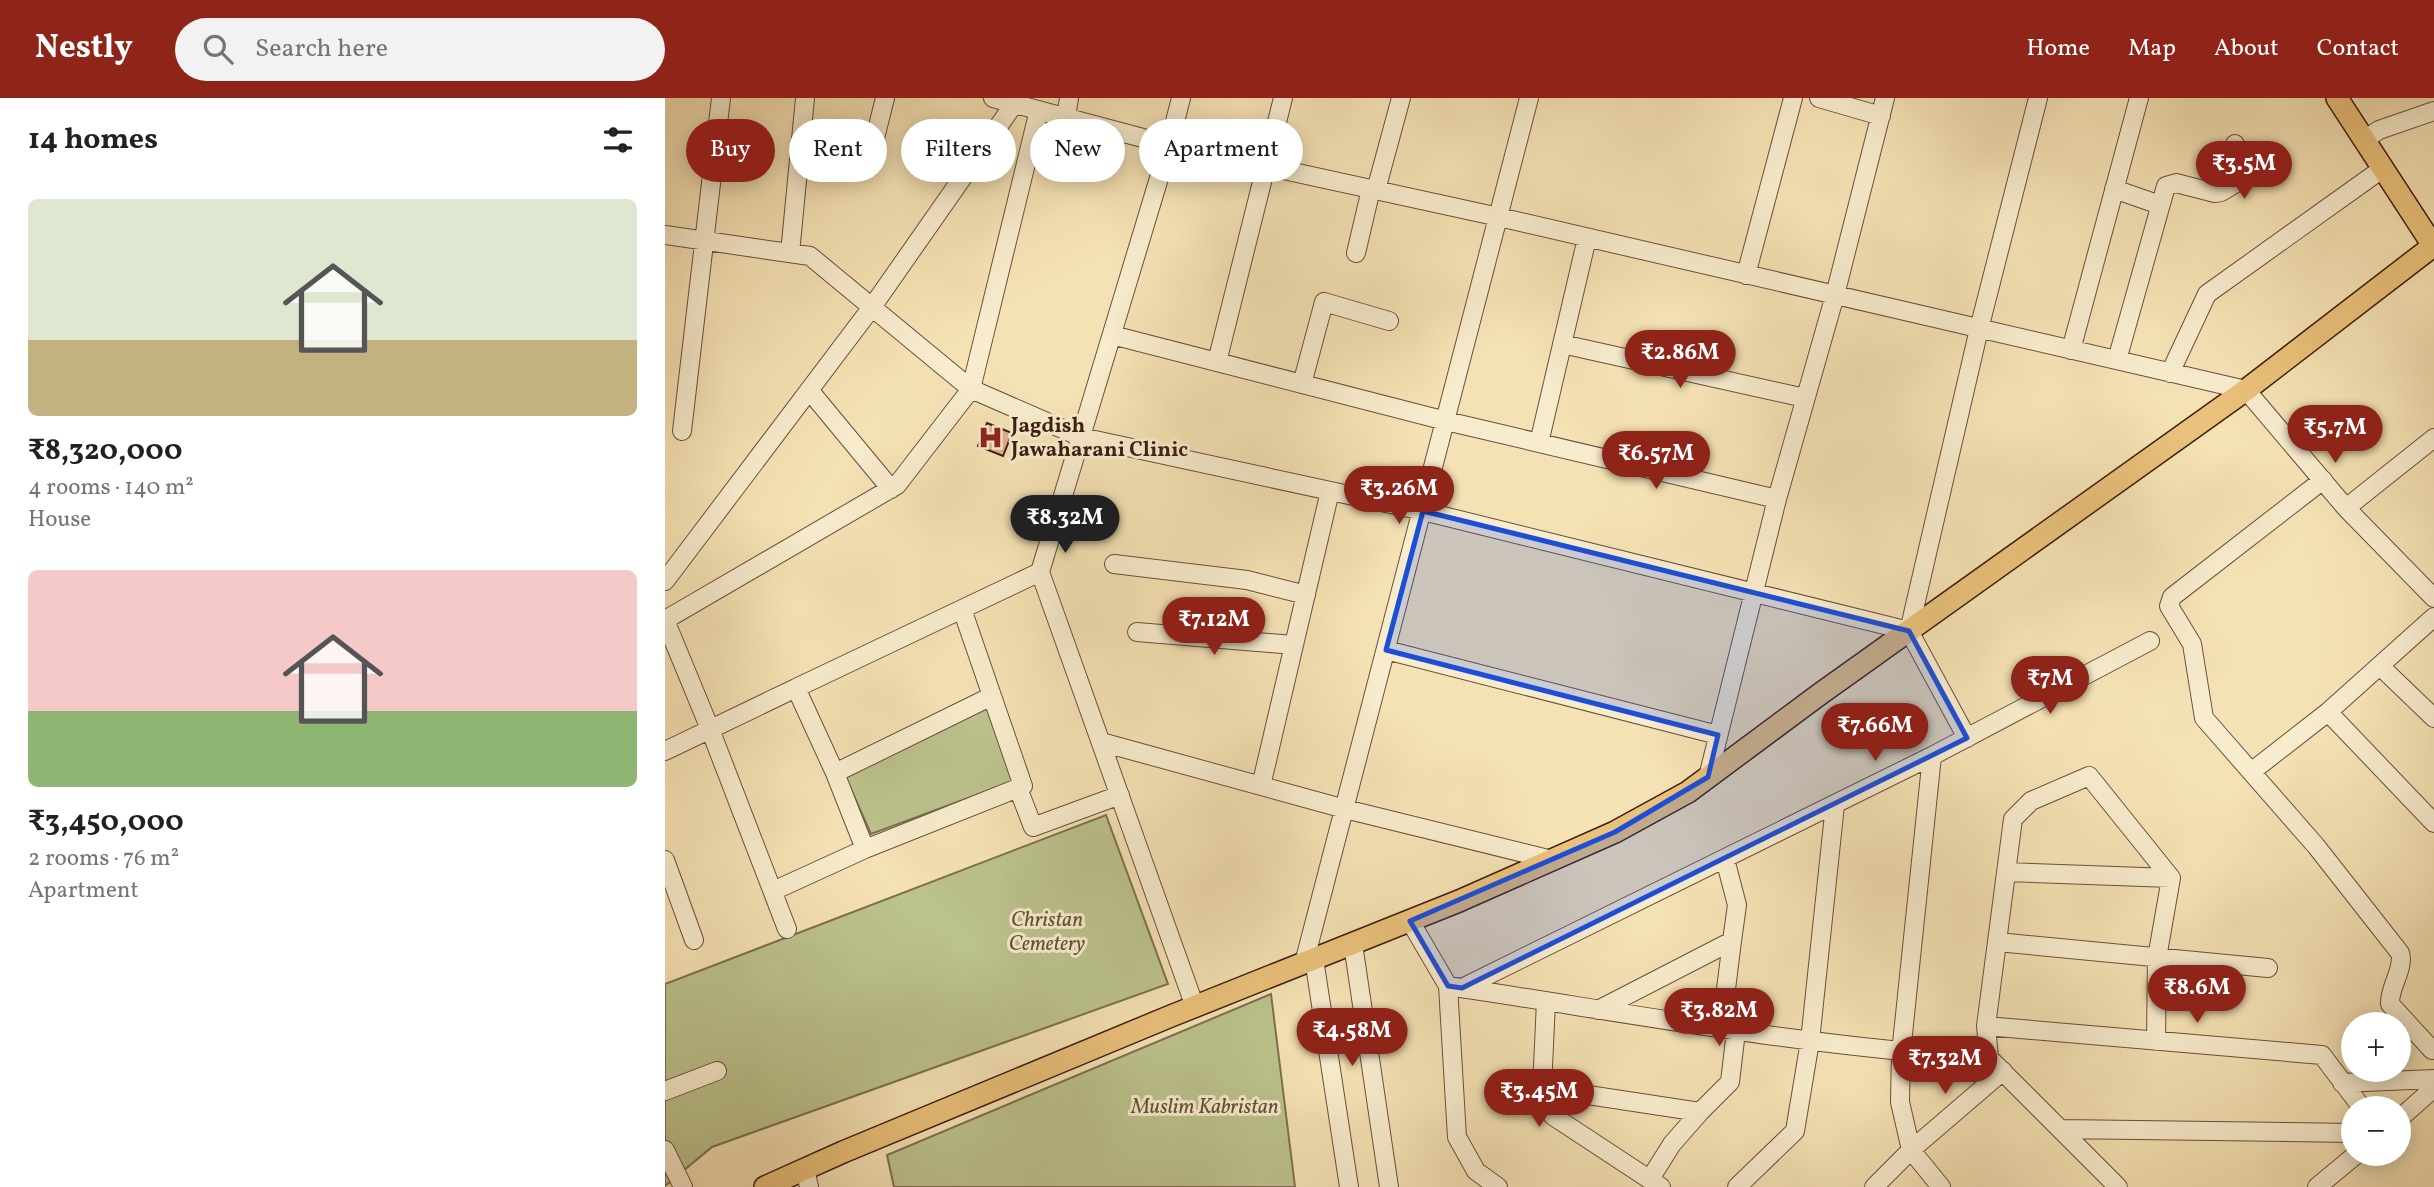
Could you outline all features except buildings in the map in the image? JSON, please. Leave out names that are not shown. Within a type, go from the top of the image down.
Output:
[{"type":"main road","points":[[765,1187],[807,1178],[1195,1007],[1410,921],[1615,832],[1688,792],[2246,390],[2434,247],[2337,98]]},
{"type":"street","points":[[682,431],[721,98]]},
{"type":"street","points":[[790,253],[805,98]]},
{"type":"street","points":[[880,119],[885,98]]},
{"type":"street","points":[[993,98],[1139,137]]},
{"type":"street","points":[[1066,118],[1069,98]]},
{"type":"street","points":[[1176,119],[1181,98]]},
{"type":"street","points":[[1278,119],[1283,98]]},
{"type":"street","points":[[1356,253],[1401,98]]},
{"type":"street","points":[[1349,1187],[1309,961],[1345,809],[1529,98]]},
{"type":"street","points":[[1746,275],[1793,98]]},
{"type":"street","points":[[1819,98],[1881,116]]},
{"type":"street","points":[[1708,777],[1777,499],[1835,295],[1885,98]]},
{"type":"street","points":[[1967,738],[1909,631],[1979,329],[2038,98]]},
{"type":"street","points":[[2071,350],[2139,98]]},
{"type":"street","points":[[665,581],[872,307],[1014,104]]},
{"type":"street","points":[[787,929],[665,620],[897,485],[971,389],[1039,110]]},
{"type":"street","points":[[2364,141],[2379,130],[2434,111]]},
{"type":"street","points":[[2215,193],[2235,144]]},
{"type":"street","points":[[2170,373],[2207,295],[2382,169]]},
{"type":"street","points":[[2117,360],[2160,205],[2169,184],[2215,193],[2258,170]]},
{"type":"street","points":[[1303,175],[1587,237],[2246,390],[2346,508],[2434,598]]},
{"type":"street","points":[[1158,182],[1040,572],[1195,1007]]},
{"type":"street","points":[[1217,362],[1263,182]]},
{"type":"street","points":[[2114,190],[2160,205]]},
{"type":"street","points":[[665,235],[810,256],[971,389],[1081,437],[1423,511],[1909,631]]},
{"type":"street","points":[[1539,443],[1587,237]]},
{"type":"street","points":[[1302,384],[1324,302],[1389,321]]},
{"type":"street","points":[[1112,335],[1446,421],[1777,499]]},
{"type":"street","points":[[1562,344],[1805,397]]},
{"type":"street","points":[[809,390],[891,489]]},
{"type":"street","points":[[2346,508],[2434,438]]},
{"type":"street","points":[[2323,480],[2172,597],[2169,606],[2192,645],[2204,718],[2316,846],[2400,953],[2402,959],[2389,994],[2390,1004],[2433,1050]]},
{"type":"street","points":[[1261,786],[1330,491]]},
{"type":"street","points":[[1114,564],[1247,580],[1306,595]]},
{"type":"street","points":[[665,751],[1040,572]]},
{"type":"street","points":[[773,891],[865,849],[1023,786],[962,609]]},
{"type":"street","points":[[2251,772],[2328,712],[2434,617]]},
{"type":"street","points":[[1137,632],[1294,645]]},
{"type":"street","points":[[1455,987],[1835,805],[2150,641]]},
{"type":"street","points":[[1386,650],[1718,735]]},
{"type":"street","points":[[2380,666],[2434,718]]},
{"type":"street","points":[[796,688],[835,773],[865,849]]},
{"type":"street","points":[[835,773],[992,696]]},
{"type":"street","points":[[2328,712],[2434,823]]},
{"type":"street","points":[[1101,742],[1345,809],[1552,860]]},
{"type":"street","points":[[1932,756],[1901,1052],[1900,1102],[1911,1150],[1941,1187]]},
{"type":"street","points":[[1989,1058],[1986,1026],[2013,819],[2031,801],[2089,776],[2171,878],[2157,958],[2156,1041]]},
{"type":"street","points":[[1017,788],[1033,827],[1120,795]]},
{"type":"street","points":[[1737,1187],[1795,1131],[1810,1041],[1835,805]]},
{"type":"street","points":[[1546,1001],[1542,1088],[1553,1116],[1656,1183],[1672,1143],[1730,1082],[1732,941],[1737,905],[1725,859]]},
{"type":"street","points":[[665,860],[694,940]]},
{"type":"street","points":[[2006,872],[2171,878]]},
{"type":"street","points":[[1410,921],[1455,987],[1457,1137],[1476,1171],[1498,1187]]},
{"type":"street","points":[[1598,1010],[1732,941]]},
{"type":"street","points":[[1997,942],[2268,968]]},
{"type":"street","points":[[1353,944],[1389,1187]]},
{"type":"street","points":[[1455,987],[1810,1041],[1901,1052],[1989,1058],[2118,1187]]},
{"type":"street","points":[[1986,1026],[2322,1055],[2352,1096]]},
{"type":"street","points":[[665,1091],[717,1071]]},
{"type":"street","points":[[1874,1187],[1911,1150],[2003,1071]]},
{"type":"street","points":[[2342,1083],[2434,1080]]},
{"type":"street","points":[[1542,1088],[1700,1112]]},
{"type":"street","points":[[2411,1108],[2434,1088]]},
{"type":"street","points":[[2061,1129],[2341,1133]]},
{"type":"street","points":[[665,1150],[683,1187]]},
{"type":"street","points":[[2316,1187],[2342,1166]]},
{"type":"highlighted area","points":[[1423,511],[1909,631],[1967,738],[1462,988],[1448,986],[1410,921],[1615,832],[1708,777],[1718,735],[1386,650]]},
{"type":"green space","points":[[987,706],[1017,780],[871,834],[845,776]]},
{"type":"green space","name":"Christan Cemetery","points":[[1106,815],[1168,984],[712,1147],[665,1186],[665,984]]},
{"type":"green space","name":"Muslim Kabristan","points":[[1271,994],[1295,1187],[894,1187],[887,1155]]},
{"type":"place","name":"Jagdish Jawaharani Clinic","points":[[991,438]]}]
